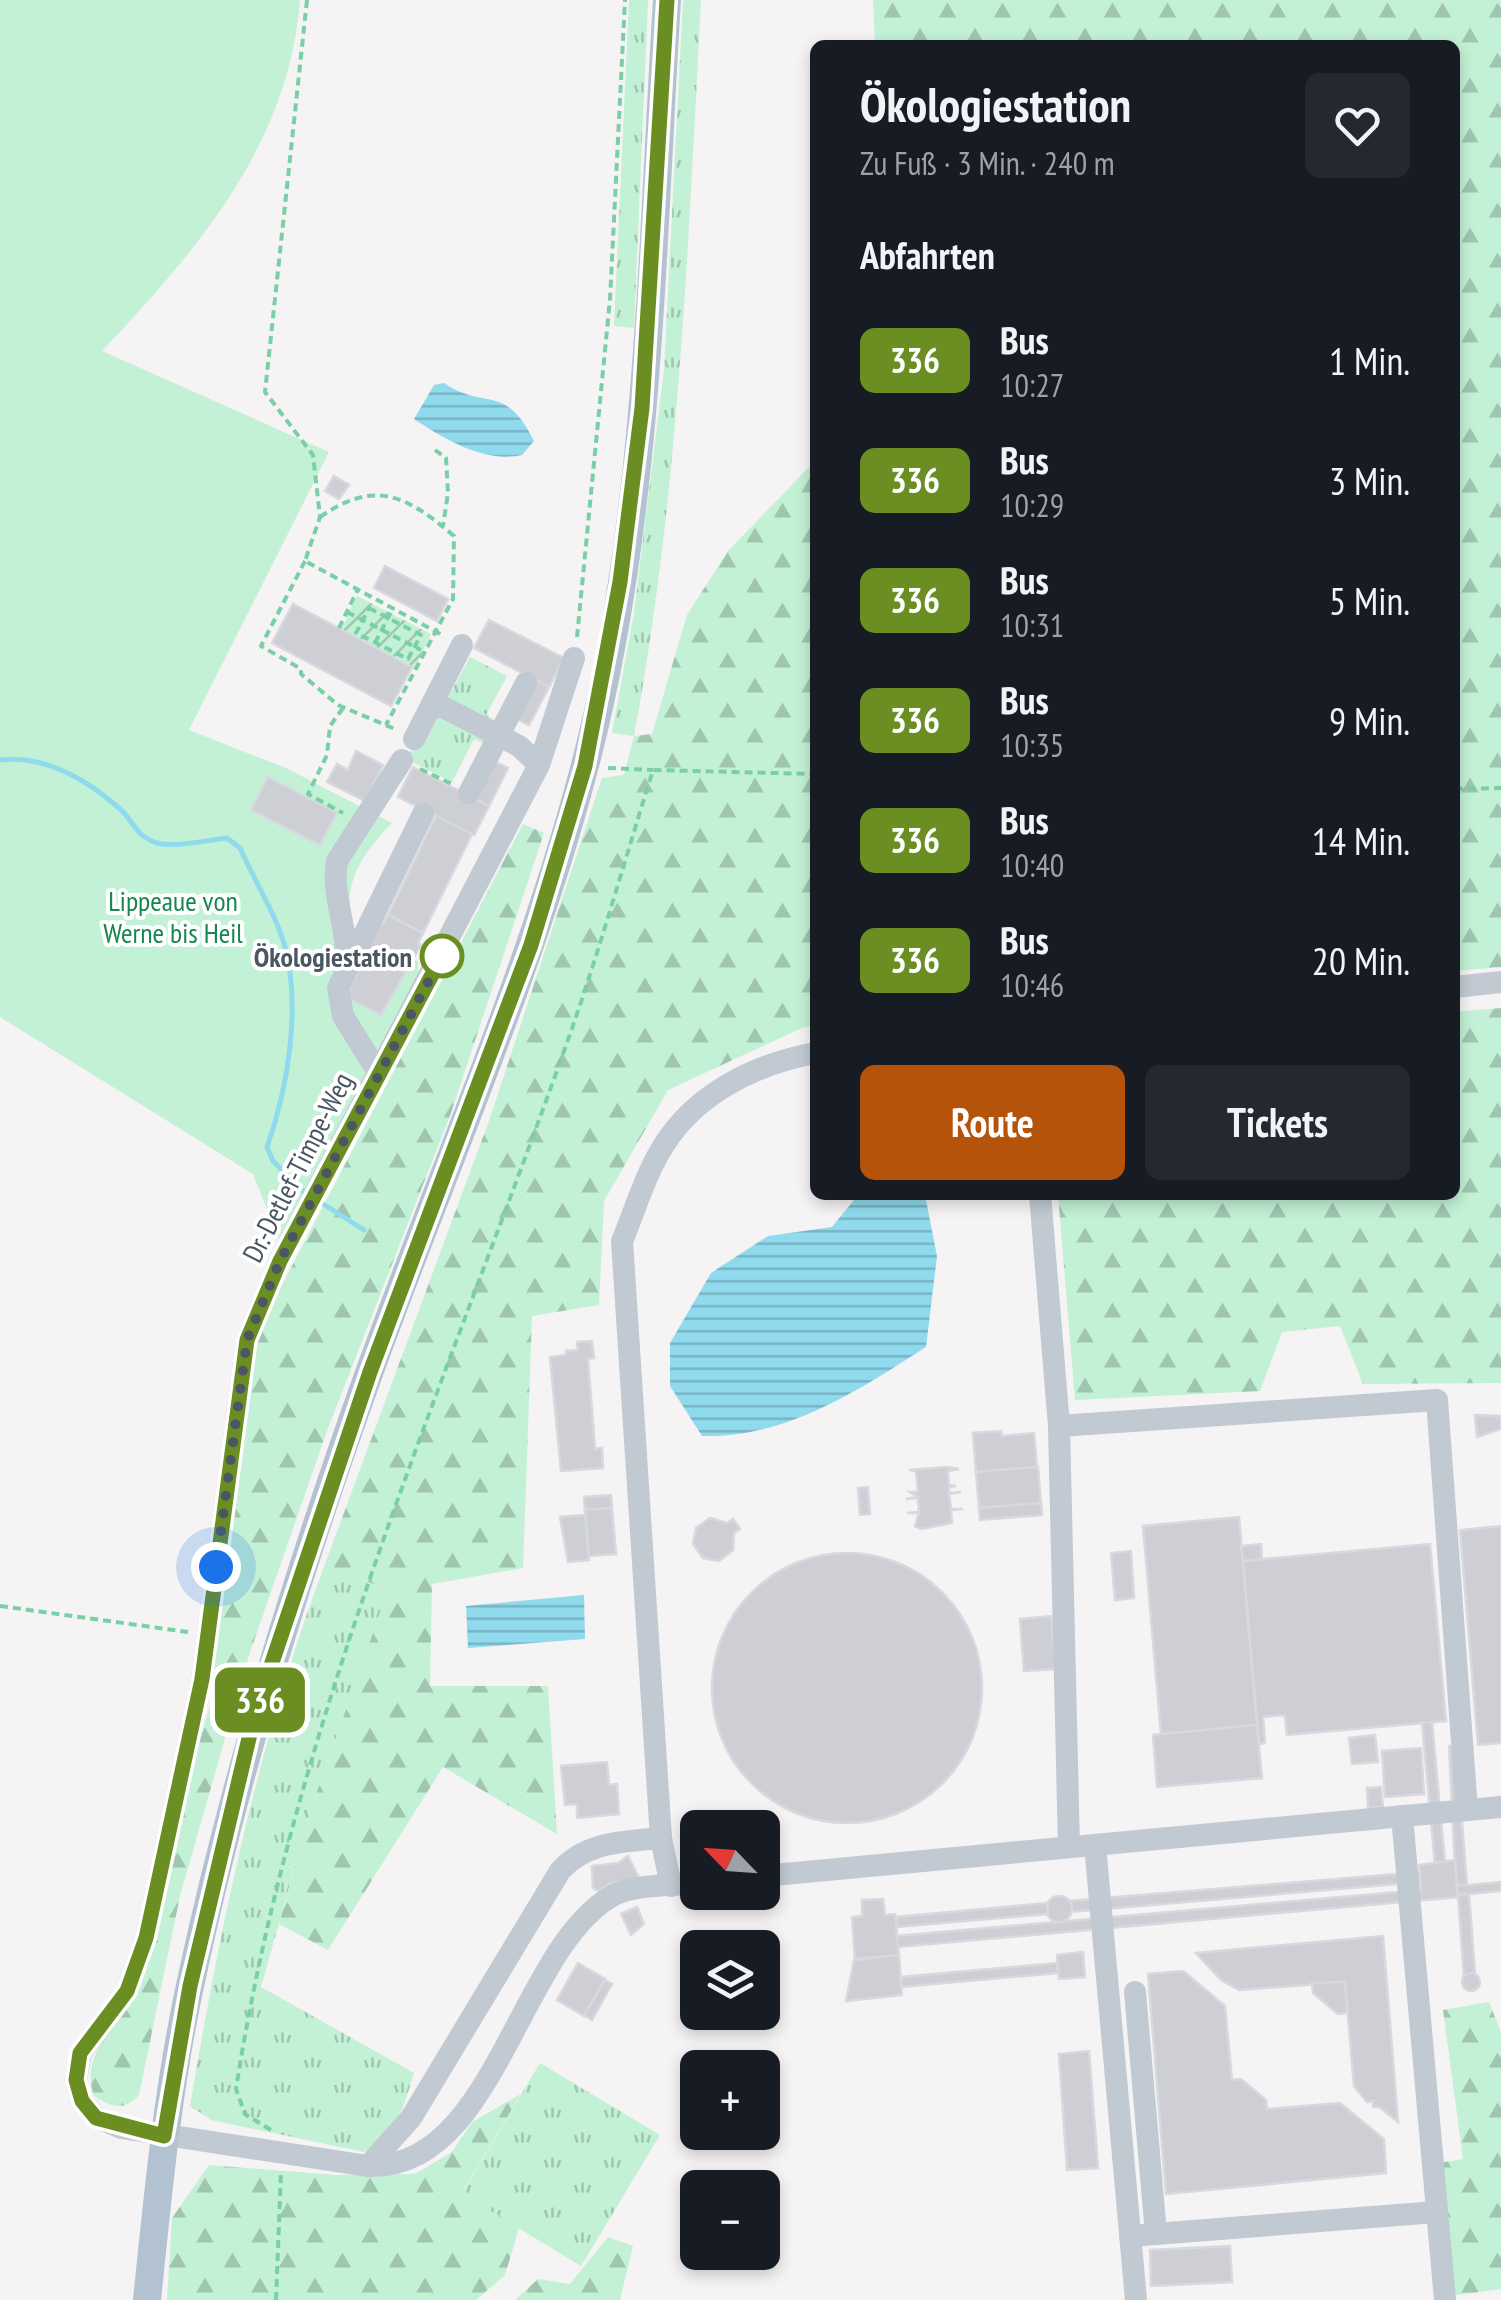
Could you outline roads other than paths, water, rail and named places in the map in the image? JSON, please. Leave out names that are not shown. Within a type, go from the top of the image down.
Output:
[{"type":"main road","points":[[148,2300],[164,2136],[190,1986],[255,1713],[370,1372],[531,945],[585,766],[620,582],[642,408],[667,0]]},
{"type":"lane","points":[[414,739],[462,645]]},
{"type":"lane","name":"Dr.-Detlef-Timpe-Weg","points":[[574,658],[539,766],[280,1261],[247,1340],[202,1679],[138,1966],[127,1991],[80,2053],[76,2080],[82,2101],[96,2118],[164,2136],[368,2166],[411,2161],[473,2105],[584,1921],[616,1894],[680,1885]]},
{"type":"lane","points":[[469,793],[526,683]]},
{"type":"lane","points":[[433,702],[519,746],[539,766]]},
{"type":"lane","points":[[346,972],[348,932],[334,880],[337,861],[402,760]]},
{"type":"lane","points":[[379,1074],[343,1016],[338,988],[423,814]]},
{"type":"lane","points":[[1460,986],[1501,982]]},
{"type":"lane","points":[[671,1886],[661,1838],[622,1241],[658,1155],[690,1112],[722,1087],[764,1067],[810,1054]]},
{"type":"lane","points":[[1040,1200],[1059,1426],[1069,1848]]},
{"type":"lane","points":[[1059,1426],[1436,1400],[1467,1810]]},
{"type":"lane","points":[[780,1874],[1501,1807]]},
{"type":"lane","points":[[1402,1816],[1444,2300]]},
{"type":"lane","points":[[368,2166],[411,2118],[539,1904],[576,1853],[605,1844],[661,1838]]},
{"type":"lane","points":[[1095,1845],[1136,2300]]},
{"type":"lane","points":[[1135,1992],[1156,2234]]},
{"type":"lane","points":[[1130,2236],[1436,2212]]},
{"type":"water","points":[[444,383],[471,396],[504,404],[534,441],[522,455],[494,456],[452,442],[414,419],[434,385]]},
{"type":"water","points":[[854,1200],[926,1200],[937,1256],[926,1347],[820,1409],[763,1429],[702,1436],[670,1386],[670,1343],[711,1273],[768,1236],[832,1227]]},
{"type":"water","points":[[584,1595],[585,1639],[468,1648],[466,1606]]},
{"type":"waterway","points":[[0,760],[33,761],[64,771],[119,808],[139,832],[157,843],[227,838],[240,848],[276,922],[290,971],[290,1048],[267,1147],[273,1161],[306,1194]]},
{"type":"waterway","points":[[320,1202],[364,1230]]},
{"type":"place","name":"Ökologiestation","points":[[442,956]]},
{"type":"park label","name":"Lippeaue von Werne bis Heil","points":[[173,916]]}]
